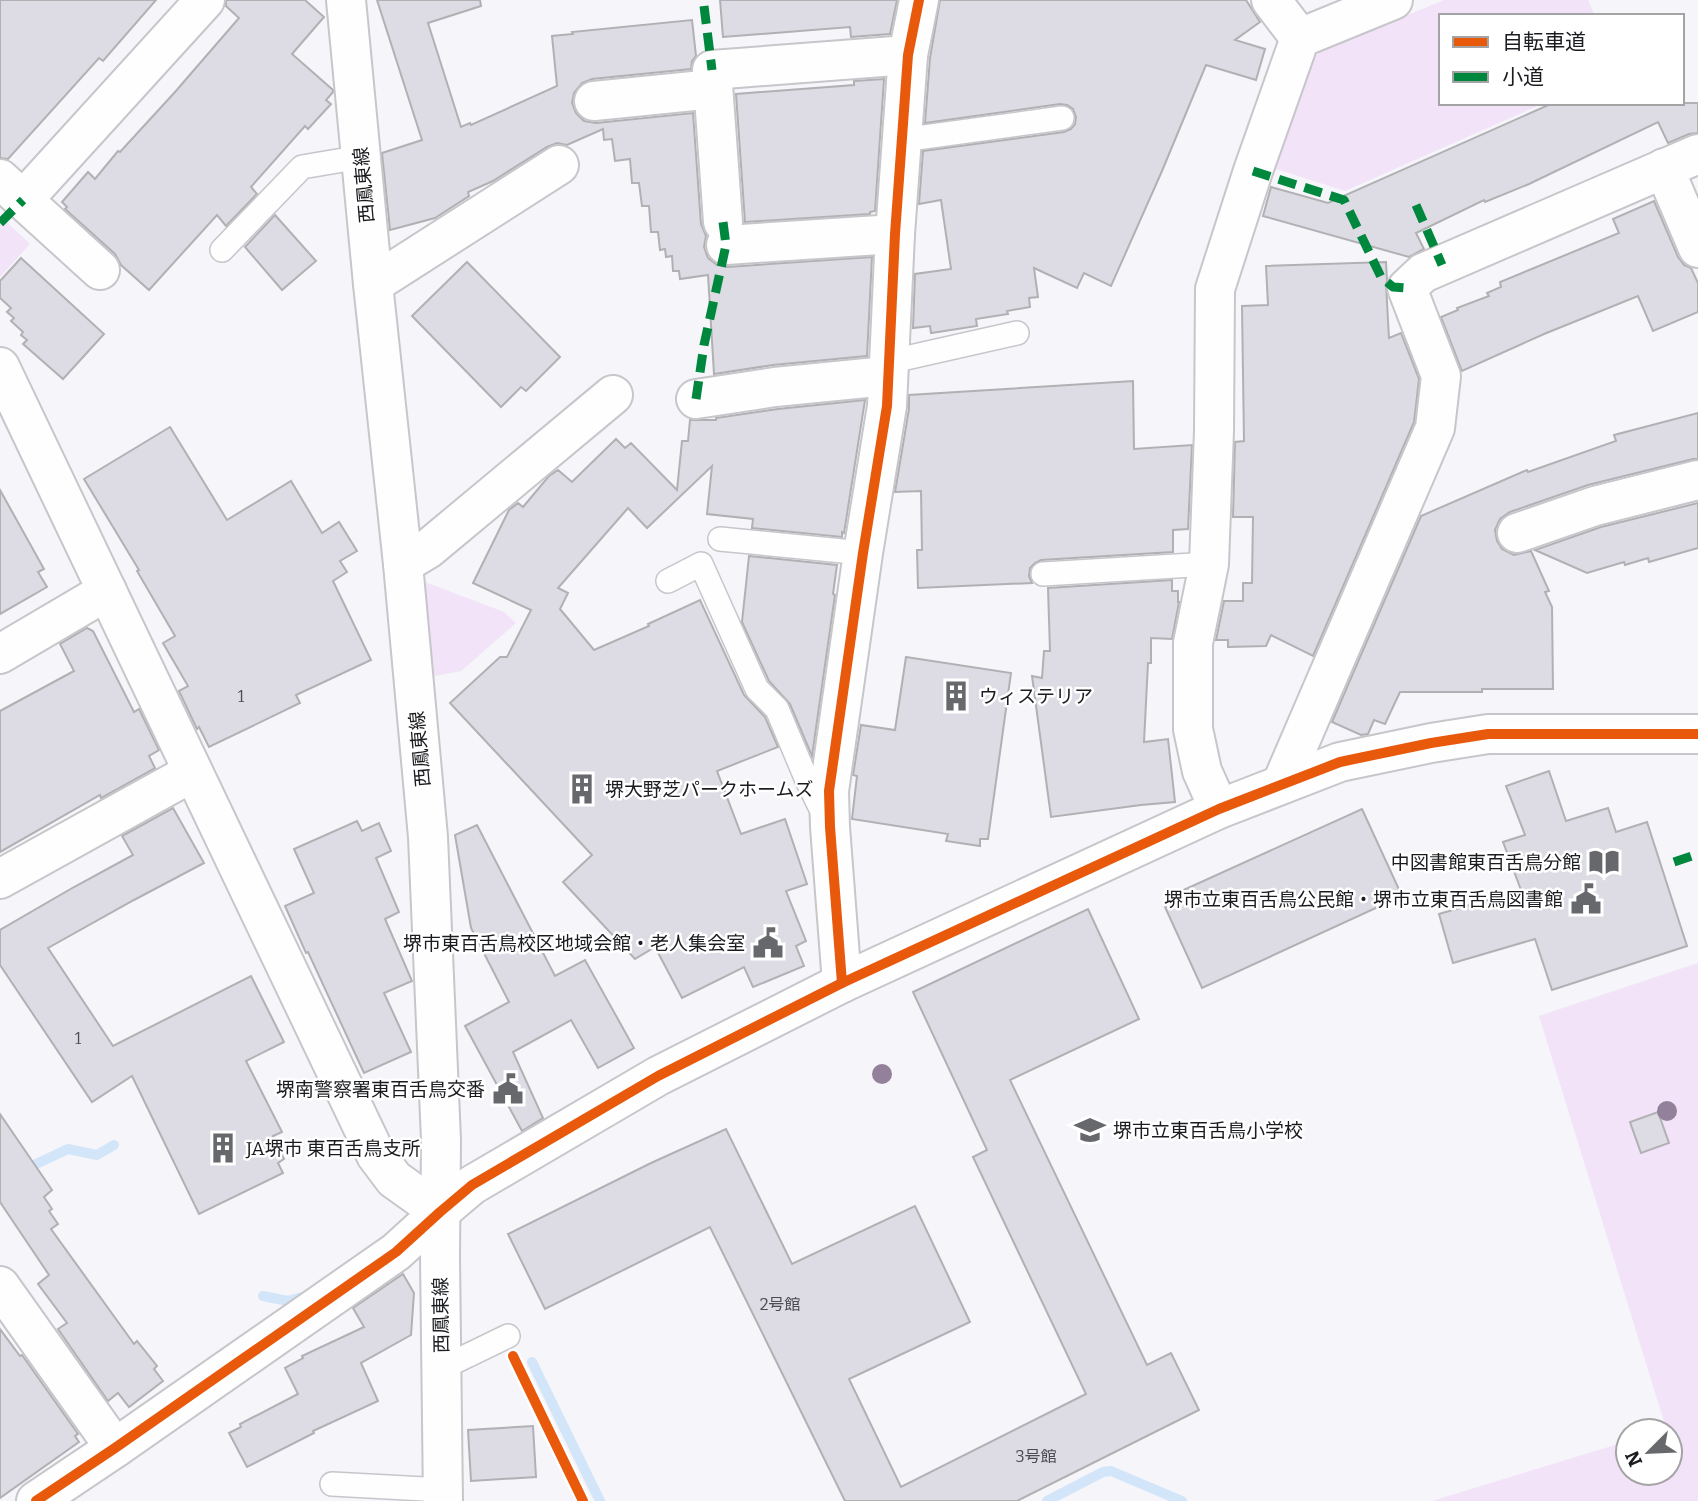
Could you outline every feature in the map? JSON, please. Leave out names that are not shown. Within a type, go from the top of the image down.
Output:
[{"type":"street","points":[[100,270],[11,190],[205,0]]},
{"type":"street","name":"西鳳東線","points":[[346,0],[428,837],[441,1140],[443,1495]]},
{"type":"street","points":[[842,983],[829,791],[887,406],[901,140],[908,55],[919,0]]},
{"type":"street","points":[[1271,0],[1300,38]]},
{"type":"street","points":[[1219,808],[1202,771],[1193,729],[1193,643],[1209,564],[1215,289],[1300,38],[1392,0]]},
{"type":"street","points":[[895,234],[725,233],[712,70],[908,55]]},
{"type":"street","points":[[594,101],[713,89]]},
{"type":"street","points":[[1282,783],[1435,428],[1441,376],[1407,288],[1423,273],[1681,161],[1698,248]]},
{"type":"street","points":[[373,284],[559,165]]},
{"type":"street","points":[[0,366],[376,1154],[394,1179],[440,1212]]},
{"type":"street","points":[[696,399],[888,369]]},
{"type":"street","points":[[403,564],[428,548],[613,395]]},
{"type":"street","points":[[1517,533],[1595,506],[1698,480]]},
{"type":"street","points":[[0,654],[107,591]]},
{"type":"street","points":[[36,1501],[396,1252],[472,1185],[658,1076],[842,983],[1219,808],[1340,762],[1489,734],[1698,734]]},
{"type":"street","points":[[0,879],[193,772]]},
{"type":"street","points":[[0,1286],[115,1448]]},
{"type":"lane","points":[[901,140],[1062,118]]},
{"type":"lane","points":[[222,250],[302,167],[361,157]]},
{"type":"lane","points":[[888,369],[1017,333]]},
{"type":"lane","points":[[720,539],[863,553]]},
{"type":"lane","points":[[668,581],[701,564],[757,689],[777,709],[830,827]]},
{"type":"lane","points":[[1043,574],[1209,564]]},
{"type":"lane","points":[[442,1368],[508,1336]]},
{"type":"lane","points":[[332,1485],[443,1495]]},
{"type":"shaded area","points":[[1444,0],[1588,0],[1594,14],[1439,14],[1439,105],[1539,105],[1345,191],[1276,169],[1308,64],[1321,51]]},
{"type":"shaded area","points":[[0,216],[30,244],[0,277]]},
{"type":"shaded area","points":[[422,581],[504,612],[516,623],[461,671],[430,677]]},
{"type":"shaded area","points":[[1698,963],[1698,1501],[1432,1501],[1614,1445],[1614,1487],[1684,1487],[1684,1417],[1663,1417],[1539,1016]]},
{"type":"building","points":[[0,0],[156,0],[103,61],[99,58],[8,159],[0,158]]},
{"type":"building","points":[[226,0],[305,0],[324,17],[292,54],[333,90],[326,100],[331,104],[308,129],[305,126],[251,187],[257,194],[226,226],[217,215],[149,290],[121,265],[115,254],[65,209],[67,207],[62,202],[88,172],[95,179],[239,18],[226,6]]},
{"type":"building","points":[[377,0],[480,0],[481,6],[428,23],[461,127],[557,86],[552,36],[692,20],[696,56],[691,69],[592,79],[582,83],[574,93],[572,103],[576,113],[584,121],[596,123],[693,113],[701,224],[706,236],[704,247],[708,258],[717,265],[727,267],[872,257],[867,356],[714,374],[708,275],[680,279],[679,271],[673,271],[672,256],[666,257],[665,249],[660,250],[658,232],[651,232],[649,206],[642,206],[639,183],[632,183],[630,159],[615,161],[612,139],[604,140],[603,129],[567,145],[557,143],[547,147],[493,181],[468,192],[469,196],[435,218],[390,230],[382,153],[422,140]]},
{"type":"building","points":[[720,0],[897,0],[890,34],[851,37],[850,27],[723,37]]},
{"type":"building","points":[[940,0],[1246,0],[1260,22],[1235,40],[1265,49],[1256,80],[1206,65],[1111,286],[1084,273],[1077,288],[1034,268],[1038,297],[1029,298],[1030,307],[976,319],[977,326],[931,333],[930,326],[913,328],[915,274],[951,269],[941,200],[919,204],[923,151],[1064,132],[1075,124],[1076,117],[1073,109],[1060,104],[925,123],[930,58]]},
{"type":"building","points":[[884,79],[875,211],[870,214],[745,222],[736,94],[854,85],[854,81]]},
{"type":"building","points":[[1698,103],[1698,133],[1668,143],[1658,122],[1529,184],[1485,202],[1484,200],[1416,233],[1424,249],[1409,257],[1263,216],[1271,187],[1328,203],[1548,105]]},
{"type":"building","points":[[1654,201],[1678,257],[1684,265],[1691,268],[1698,283],[1698,312],[1653,331],[1638,296],[1462,371],[1441,317],[1489,296],[1487,293],[1501,287],[1500,282],[1619,233],[1613,219]]},
{"type":"building","points":[[275,215],[316,261],[282,290],[245,247]]},
{"type":"building","points":[[21,258],[104,334],[63,379],[23,344],[27,340],[21,335],[23,332],[11,321],[14,318],[7,312],[11,308],[0,298],[0,281]]},
{"type":"building","points":[[467,262],[560,357],[526,391],[521,387],[501,407],[412,316]]},
{"type":"building","points":[[1386,262],[1389,338],[1401,333],[1419,379],[1414,422],[1313,656],[1271,635],[1266,646],[1228,647],[1228,640],[1216,640],[1224,601],[1243,601],[1243,583],[1252,583],[1253,517],[1233,517],[1235,442],[1244,441],[1242,306],[1268,305],[1266,266]]},
{"type":"building","points":[[1133,381],[1134,449],[1192,445],[1188,529],[1173,530],[1173,552],[1041,560],[1030,568],[1032,583],[918,588],[917,550],[922,550],[921,491],[895,492],[909,395]]},
{"type":"building","points":[[865,400],[842,537],[752,528],[753,519],[707,514],[712,466],[647,528],[628,508],[558,588],[568,593],[560,609],[594,650],[700,600],[744,695],[765,717],[778,747],[717,771],[741,834],[785,819],[807,884],[786,891],[806,941],[796,946],[804,966],[753,987],[744,967],[682,998],[655,947],[635,959],[563,882],[592,855],[450,703],[500,657],[507,657],[531,610],[473,583],[509,510],[518,503],[523,507],[549,476],[558,470],[572,482],[616,439],[625,448],[631,443],[677,490],[682,441],[688,441],[690,420],[716,420],[778,409]]},
{"type":"building","points":[[1698,413],[1698,459],[1588,485],[1510,512],[1500,519],[1495,530],[1502,549],[1514,555],[1531,551],[1549,591],[1545,592],[1552,607],[1553,689],[1400,692],[1385,724],[1374,720],[1368,734],[1361,735],[1332,722],[1421,516],[1527,470],[1528,472],[1616,441],[1614,435]]},
{"type":"building","points":[[170,427],[227,520],[291,481],[322,533],[339,522],[357,551],[340,561],[347,572],[333,581],[371,660],[296,695],[300,703],[209,747],[179,691],[188,686],[163,643],[175,636],[84,479]]},
{"type":"building","points":[[0,490],[44,569],[38,572],[47,587],[0,614]]},
{"type":"building","points":[[1698,503],[1698,548],[1649,562],[1648,558],[1625,565],[1624,562],[1587,573],[1535,550],[1601,527]]},
{"type":"building","points":[[749,556],[837,565],[812,756],[790,704],[769,681],[742,622]]},
{"type":"building","points":[[1172,580],[1172,591],[1178,591],[1179,602],[1172,639],[1151,638],[1144,742],[1168,739],[1175,802],[1051,817],[1032,676],[1042,678],[1044,651],[1050,651],[1048,588]]},
{"type":"building","points":[[87,628],[93,631],[134,712],[139,709],[159,750],[149,756],[155,768],[101,798],[100,795],[0,852],[0,711],[74,671],[60,644]]},
{"type":"building","points":[[906,657],[1011,673],[988,839],[980,839],[980,846],[946,841],[948,834],[852,819],[857,776],[853,775],[861,725],[895,730]]},
{"type":"building","name":"堺市立東百舌鳥公民館・堺市立東百舌鳥図書館","points":[[1549,771],[1566,821],[1608,808],[1616,832],[1647,822],[1687,946],[1552,990],[1535,939],[1453,963],[1439,914],[1521,890],[1503,842],[1525,835],[1506,786]]},
{"type":"building","points":[[173,808],[204,863],[48,948],[113,1046],[251,976],[284,1042],[246,1061],[282,1132],[273,1136],[284,1159],[278,1163],[283,1173],[199,1214],[132,1076],[92,1102],[0,965],[0,930],[133,855],[122,836]]},
{"type":"building","points":[[1362,809],[1402,896],[1202,988],[1165,907],[1171,905],[1168,897]]},
{"type":"building","points":[[357,821],[362,831],[379,823],[391,851],[376,858],[399,912],[385,919],[412,981],[384,993],[411,1052],[364,1073],[285,906],[314,893],[294,849]]},
{"type":"building","points":[[477,825],[555,976],[585,960],[634,1048],[598,1068],[571,1020],[513,1052],[543,1118],[522,1131],[465,1026],[509,1002],[471,928],[455,835]]},
{"type":"building","points":[[1088,909],[1139,1019],[1010,1080],[1147,1365],[1171,1353],[1199,1410],[1017,1501],[845,1501],[710,1227],[545,1309],[508,1234],[726,1129],[792,1264],[915,1206],[970,1322],[849,1379],[901,1487],[1086,1394],[973,1157],[987,1150],[913,992]]},
{"type":"building","points":[[1658,1112],[1669,1143],[1641,1153],[1630,1122]]},
{"type":"building","points":[[0,1114],[52,1190],[44,1197],[58,1224],[51,1229],[134,1344],[137,1341],[157,1366],[154,1369],[163,1381],[129,1407],[118,1393],[108,1401],[58,1329],[67,1323],[38,1284],[49,1275],[0,1202]]},
{"type":"building","points":[[403,1274],[414,1293],[411,1335],[361,1363],[378,1401],[313,1431],[314,1433],[247,1467],[229,1433],[241,1427],[240,1424],[298,1394],[285,1368],[303,1358],[302,1356],[364,1327],[353,1308]]},
{"type":"building","points":[[0,1329],[20,1356],[22,1355],[78,1434],[75,1436],[79,1442],[0,1498]]},
{"type":"building","points":[[533,1426],[536,1477],[471,1481],[468,1430]]},
{"type":"waterway","points":[[0,1181],[68,1149],[97,1155],[114,1145]]},
{"type":"waterway","points":[[263,1296],[288,1301],[306,1296]]},
{"type":"waterway","points":[[532,1362],[600,1501]]},
{"type":"waterway","points":[[1047,1501],[1103,1472],[1111,1471],[1182,1501]]},
{"type":"marked path","points":[[704,6],[712,70]]},
{"type":"marked path","points":[[1253,171],[1344,200],[1381,277],[1393,287],[1407,288]]},
{"type":"marked path","points":[[0,223],[23,200]]},
{"type":"marked path","points":[[1416,205],[1442,265]]},
{"type":"marked path","points":[[696,399],[704,345],[726,245],[723,222]]},
{"type":"marked path","points":[[1674,862],[1692,856]]},
{"type":"cycle path","points":[[842,983],[829,791],[887,406],[895,234],[908,55],[919,0]]},
{"type":"cycle path","points":[[36,1501],[396,1252],[472,1185],[658,1076],[842,983],[1219,809],[1340,762],[1488,734],[1698,734]]},
{"type":"cycle path","points":[[513,1356],[583,1501]]},
{"type":"place","name":"ウィステリア","points":[[956,696]]},
{"type":"place","name":"堺大野芝パークホームズ","points":[[582,789]]},
{"type":"place","name":"中図書館東百舌鳥分館","points":[[1604,862]]},
{"type":"place","name":"堺市立東百舌鳥公民館・堺市立東百舌鳥図書館","points":[[1586,899]]},
{"type":"place","name":"堺市東百舌鳥校区地域会館・老人集会室","points":[[768,943]]},
{"type":"place","name":"堺南警察署東百舌鳥交番","points":[[508,1089]]},
{"type":"place","name":"堺市立東百舌鳥小学校","points":[[1090,1130]]},
{"type":"place","name":"JA堺市 東百舌鳥支所","points":[[223,1148]]}]
